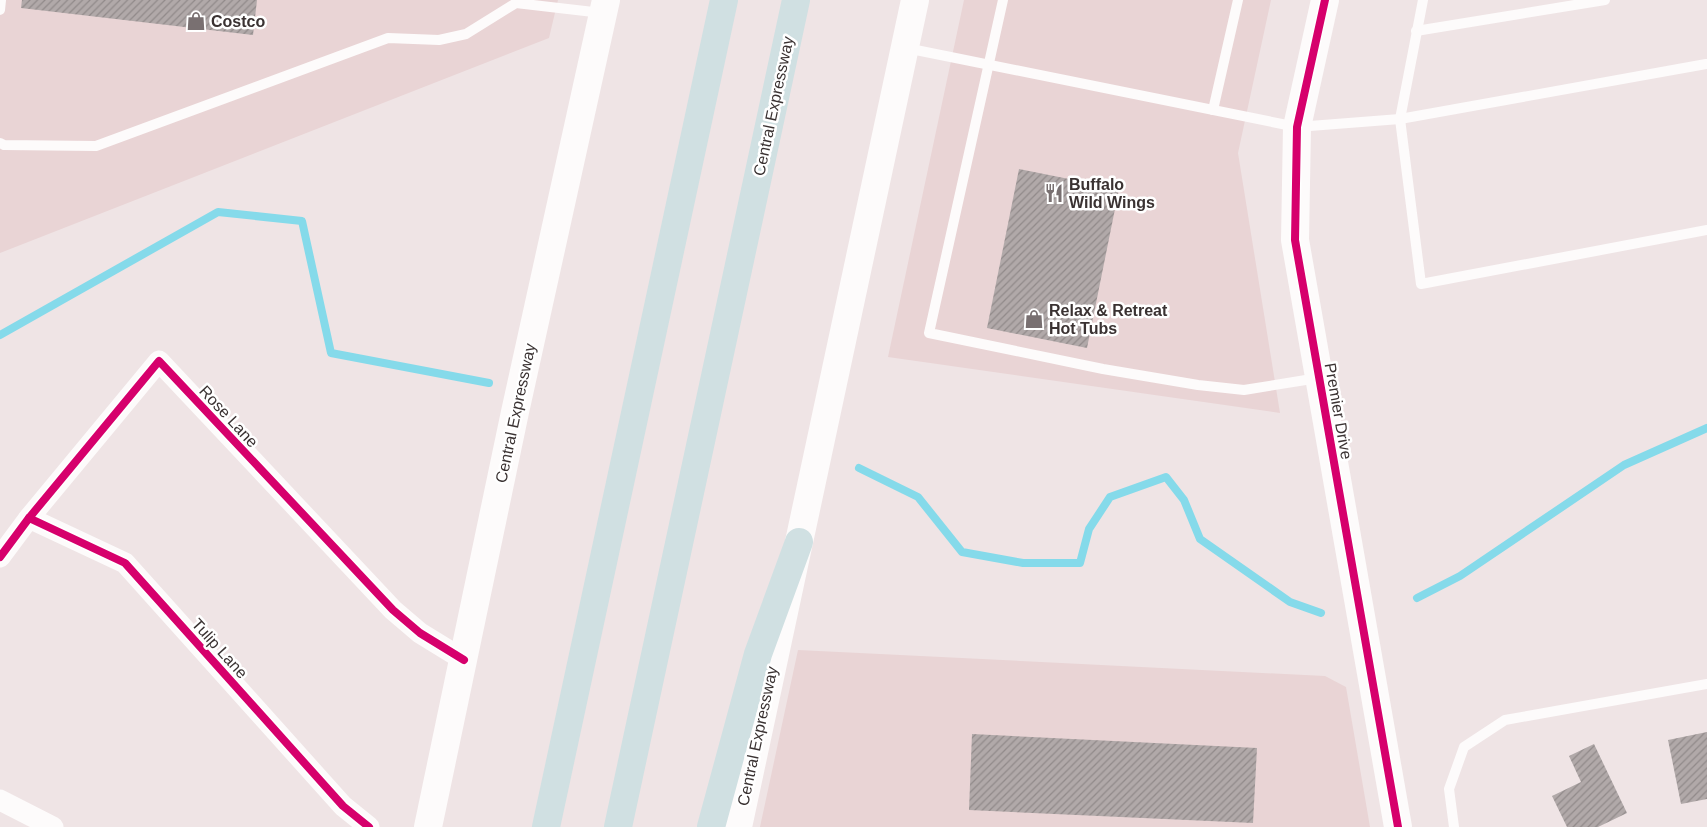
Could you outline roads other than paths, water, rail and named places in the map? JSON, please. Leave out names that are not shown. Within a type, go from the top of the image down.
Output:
[{"type":"highway","points":[[546,827],[724,0]]},
{"type":"highway","name":"Central Expressway","points":[[618,827],[796,0]]},
{"type":"highway","points":[[711,827],[758,654],[799,542]]},
{"type":"main road","name":"Central Expressway","points":[[738,827],[915,0]]},
{"type":"main road","name":"Premier Drive","points":[[1325,0],[1297,127],[1295,240],[1398,827]]},
{"type":"main road","name":"Central Expressway","points":[[428,827],[514,412],[605,6]]},
{"type":"street","name":"Rose Lane","points":[[0,557],[29,518],[159,361],[393,610],[420,633],[464,660]]},
{"type":"street","name":"Tulip Lane","points":[[29,518],[125,562],[343,806],[369,827]]},
{"type":"street","points":[[0,800],[53,827]]},
{"type":"lane","points":[[0,10],[1,0]]},
{"type":"lane","points":[[1003,0],[929,333],[1103,369],[1198,385],[1244,390],[1319,378]]},
{"type":"lane","points":[[1213,110],[1238,0]]},
{"type":"lane","points":[[1423,0],[1400,119],[1421,284],[1707,230]]},
{"type":"lane","points":[[1416,31],[1605,0]]},
{"type":"lane","points":[[0,143],[4,145],[96,146],[388,38],[439,40],[466,34],[516,1],[605,6]]},
{"type":"lane","points":[[905,48],[1297,127],[1400,119],[1707,64]]},
{"type":"lane","points":[[1454,827],[1449,789],[1464,748],[1505,720],[1707,684]]},
{"type":"waterway","points":[[0,335],[218,212],[302,221],[331,353],[489,383]]},
{"type":"waterway","points":[[1417,598],[1460,576],[1624,465],[1707,428]]},
{"type":"waterway","points":[[859,468],[918,497],[962,552],[1023,563],[1080,563],[1089,529],[1110,497],[1166,477],[1184,500],[1200,539],[1290,602],[1321,613]]},
{"type":"place","name":"Costco","points":[[196,21]]},
{"type":"place","name":"Buffalo Wild Wings","points":[[1054,193]]},
{"type":"place","name":"Relax & Retreat Hot Tubs","points":[[1034,319]]}]
